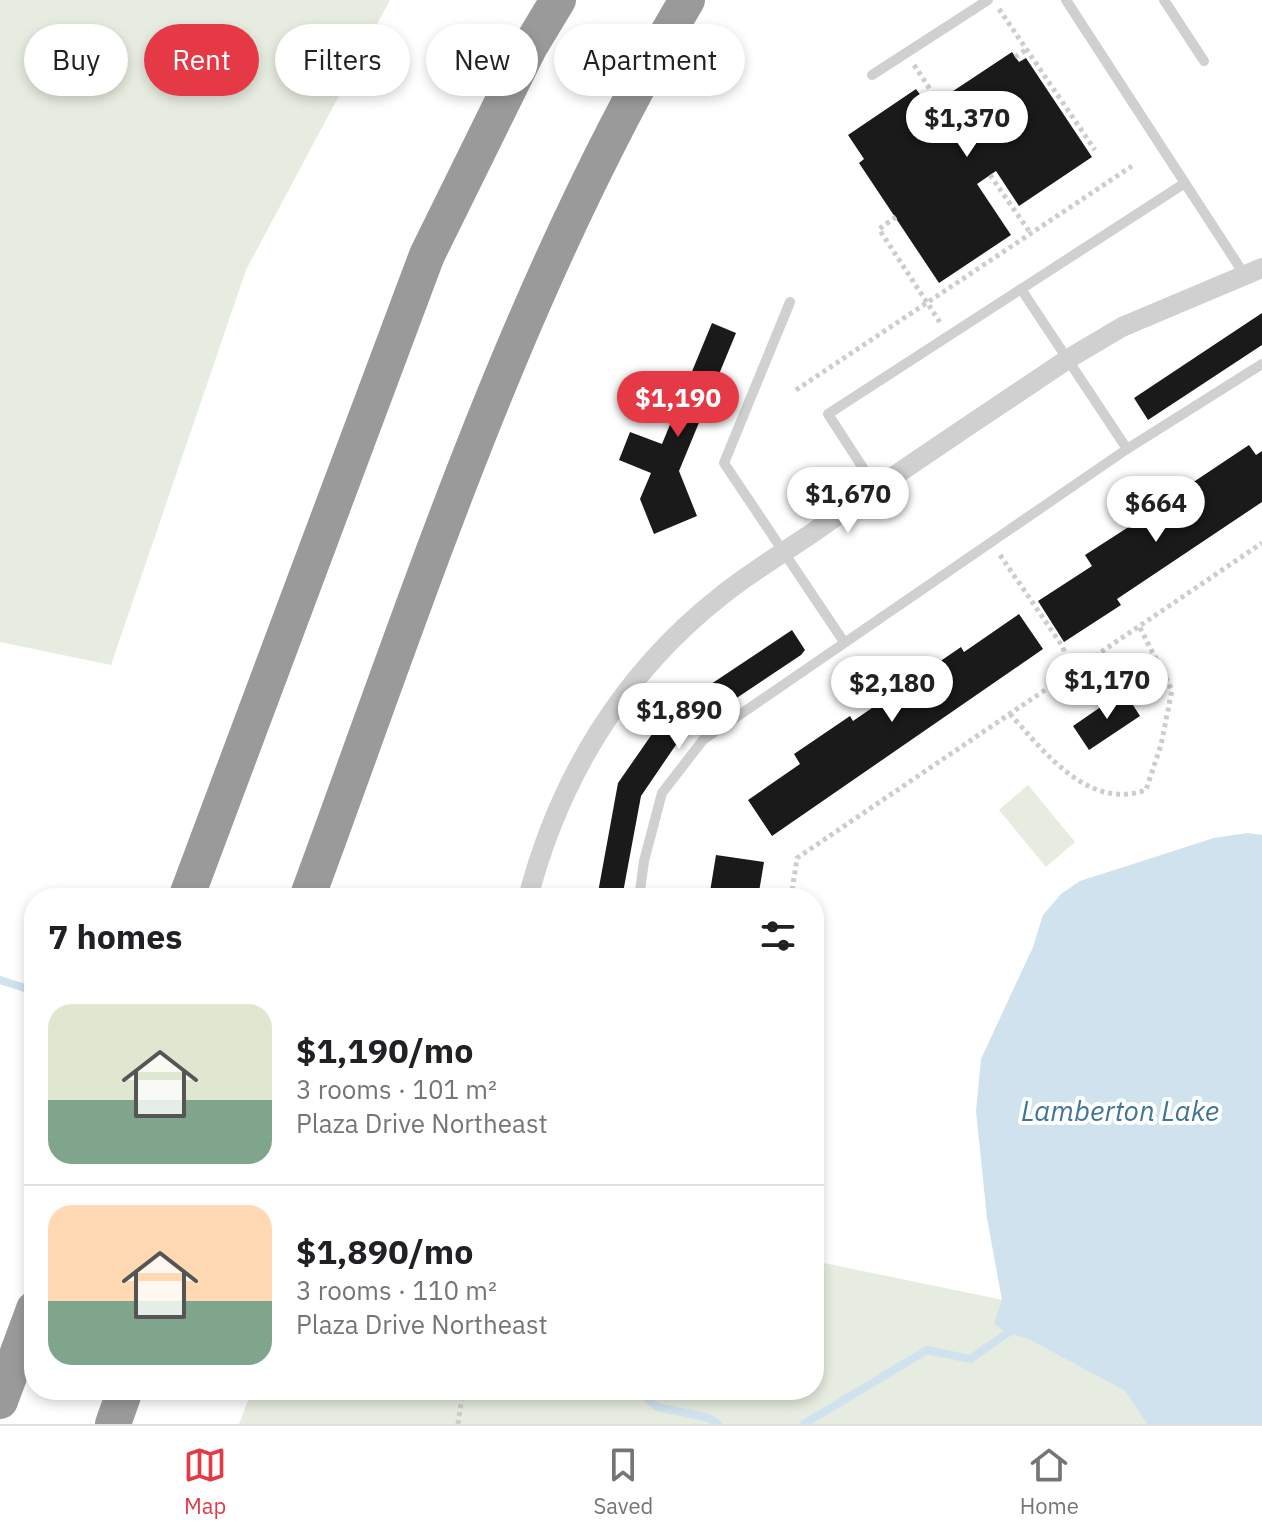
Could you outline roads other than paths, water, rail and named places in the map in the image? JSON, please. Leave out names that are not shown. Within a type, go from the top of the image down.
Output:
[{"type":"highway","points":[[190,888],[427,255],[529,48],[556,0]]},
{"type":"highway","points":[[311,888],[508,356],[594,165],[687,0]]},
{"type":"highway","points":[[0,1401],[24,1336]]},
{"type":"highway","points":[[113,1424],[121,1400]]},
{"type":"street","points":[[531,888],[541,849],[568,783],[611,710],[666,645],[721,596],[1068,359],[1122,327],[1253,271]]},
{"type":"lane","points":[[872,75],[990,0]]},
{"type":"lane","points":[[1066,0],[1185,183],[1253,271]]},
{"type":"lane","points":[[1164,0],[1204,61]]},
{"type":"lane","points":[[876,488],[828,414],[1185,183]]},
{"type":"lane","points":[[1021,289],[1127,449]]},
{"type":"lane","points":[[790,302],[724,463],[844,642]]},
{"type":"lane","points":[[640,888],[644,861],[662,793],[703,740],[1127,449],[1262,364]]},
{"type":"water","name":"Lamberton Lake","points":[[1247,833],[1262,835],[1262,1424],[1147,1424],[1125,1391],[1028,1339],[1006,1333],[994,1323],[1002,1300],[987,1218],[976,1111],[981,1059],[1033,947],[1043,915],[1061,894],[1080,881],[1214,838]]},
{"type":"waterway","points":[[0,980],[24,988]]},
{"type":"waterway","points":[[804,1424],[927,1350],[970,1359],[1016,1327]]},
{"type":"waterway","points":[[649,1400],[657,1407],[709,1418],[718,1424]]}]
